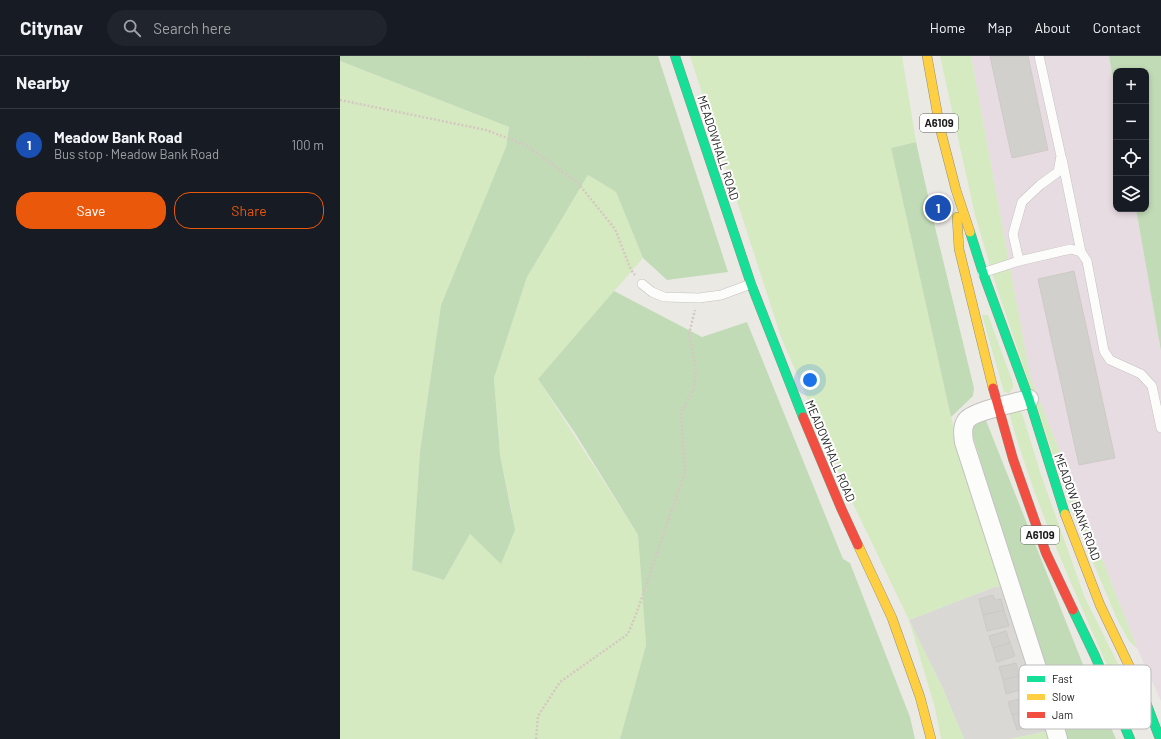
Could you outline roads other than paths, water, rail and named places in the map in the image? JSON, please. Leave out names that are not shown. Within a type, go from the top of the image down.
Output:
[{"type":"main road","name":"MEADOWHALL ROAD","points":[[674,56],[751,284],[804,421],[841,508],[892,618],[920,697],[931,739]]},
{"type":"main road","name":"A6109","points":[[927,56],[940,128],[956,190],[959,249],[998,407],[1013,459],[1046,553],[1100,665]]},
{"type":"main road","name":"MEADOW BANK ROAD","points":[[956,190],[983,273],[1028,399],[1046,458],[1070,527],[1100,605],[1126,665]]},
{"type":"main road","name":"MEADOW BANK ROAD","points":[[1151,720],[1160,739]]},
{"type":"main road","name":"A6109","points":[[1127,729],[1130,739]]},
{"type":"street","points":[[1028,399],[976,414],[966,420],[963,430],[964,442],[1036,665]]},
{"type":"street","points":[[1055,729],[1058,739]]},
{"type":"lane","points":[[1039,56],[1081,252],[1087,261],[1104,351],[1110,360],[1140,374],[1152,386],[1161,428]]},
{"type":"lane","points":[[1019,261],[1013,234],[1022,202],[1040,185],[1058,172],[1061,156]]},
{"type":"lane","points":[[966,277],[1019,261],[1071,249],[1081,252]]},
{"type":"lane","points":[[642,284],[652,292],[664,298],[699,298],[721,295],[751,284]]},
{"type":"place","name":"Meadow Bank Road","points":[[938,208]]}]
